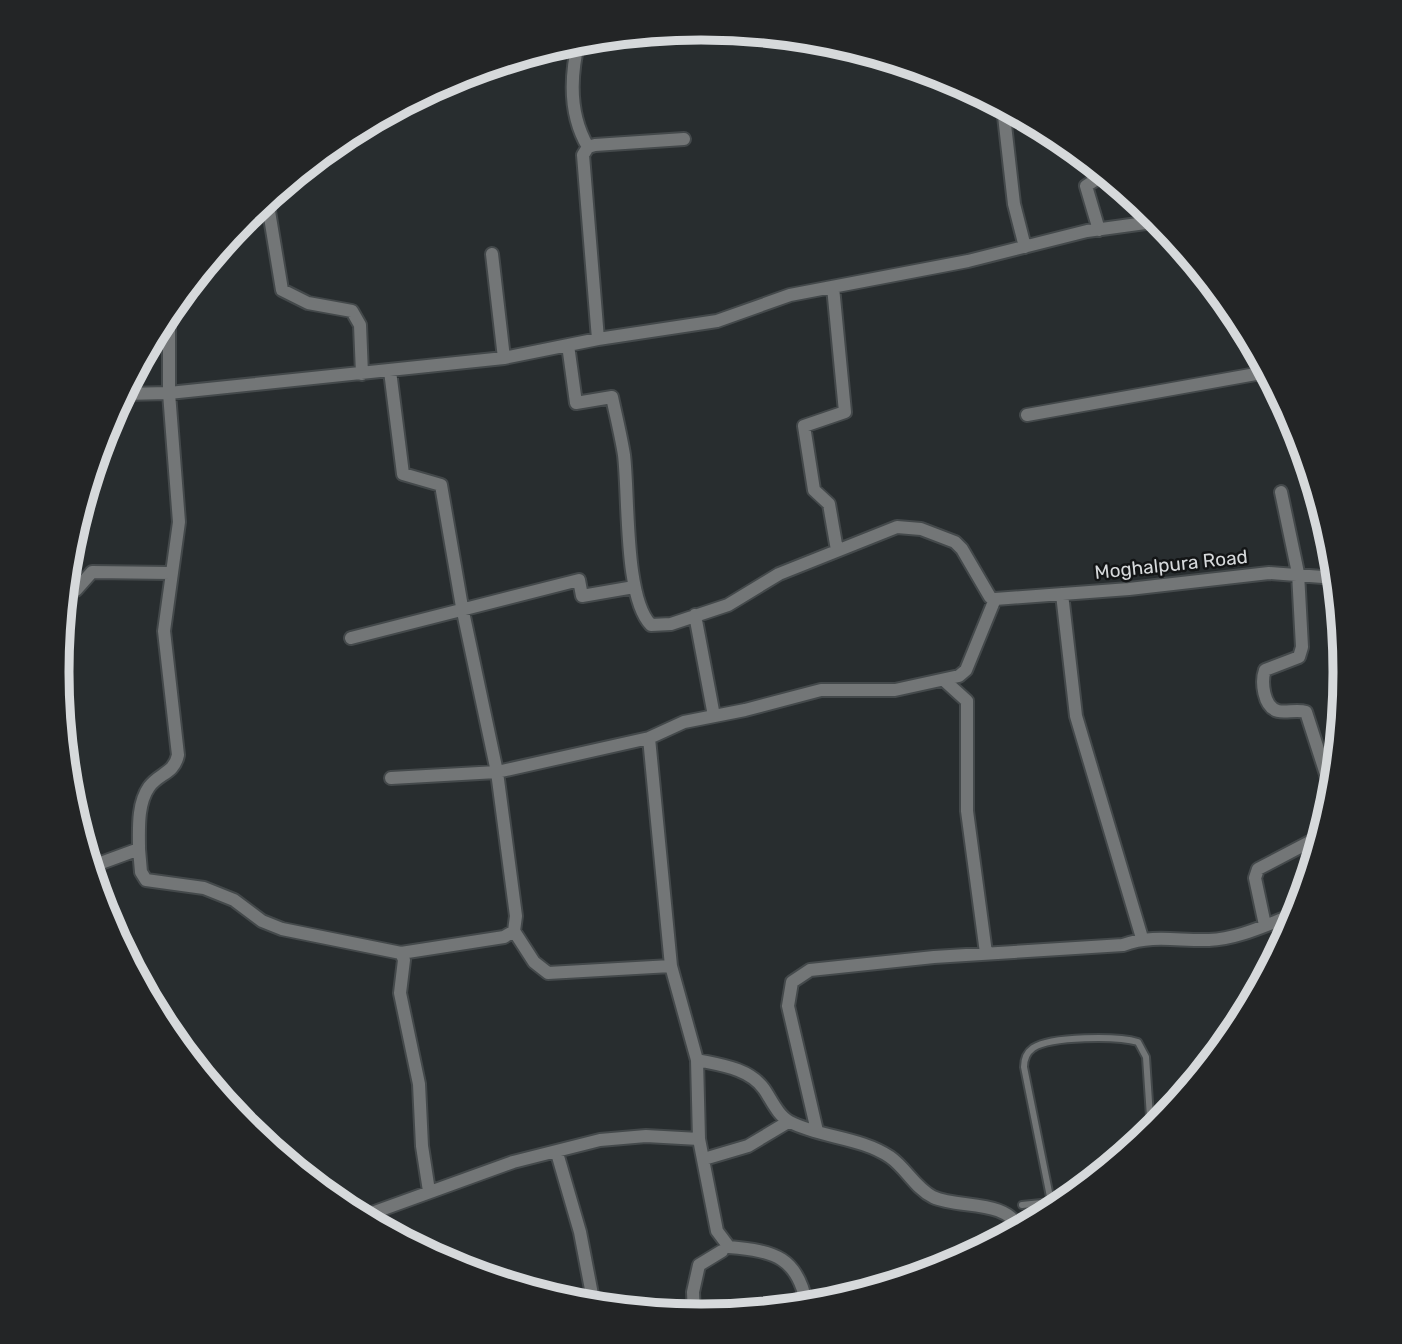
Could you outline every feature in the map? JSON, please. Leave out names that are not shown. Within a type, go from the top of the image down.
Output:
[{"type":"street","points":[[577,52],[574,70],[574,118],[588,148]]},
{"type":"street","points":[[1004,118],[1014,204],[1025,247]]},
{"type":"street","points":[[598,339],[583,155],[588,148],[684,139]]},
{"type":"street","points":[[1097,180],[1086,187],[1099,230]]},
{"type":"street","points":[[269,211],[282,290],[309,303],[352,311],[360,325],[362,374]]},
{"type":"street","points":[[134,394],[169,393],[504,358],[598,339],[717,321],[790,295],[1099,230],[1146,223]]},
{"type":"street","points":[[492,254],[504,358]]},
{"type":"street","points":[[833,287],[845,412],[804,426],[814,490],[829,504],[837,550]]},
{"type":"street","points":[[169,332],[169,393],[179,522],[164,631],[178,732],[178,755],[172,770],[154,782],[143,799],[139,849],[141,872],[146,880],[204,888],[233,900],[262,921],[282,929],[401,953],[504,937],[514,931]]},
{"type":"street","points":[[391,778],[497,772],[649,738],[684,722],[821,690],[895,690],[945,681],[966,670],[995,598],[984,587],[955,542],[921,529],[897,527],[779,574],[727,605],[671,624],[651,625],[644,618],[634,587],[624,455],[612,397],[576,403],[568,345]]},
{"type":"street","points":[[390,371],[403,474],[440,485],[462,607],[497,772],[516,916],[514,931],[534,962],[548,973],[671,966]]},
{"type":"street","points":[[1027,415],[1258,374]]},
{"type":"street","points":[[1281,492],[1298,573],[1302,647],[1299,657],[1265,670],[1262,679],[1268,704],[1277,711],[1306,712],[1325,770]]},
{"type":"street","points":[[75,590],[92,572],[171,573]]},
{"type":"street","name":"Moghalpura Road","points":[[995,598],[1062,594],[1269,573],[1325,577]]},
{"type":"street","points":[[351,638],[462,607],[579,580],[582,596],[634,587]]},
{"type":"street","points":[[1062,594],[1076,716],[1142,938]]},
{"type":"street","points":[[695,615],[714,716]]},
{"type":"street","points":[[945,681],[967,701],[967,811],[986,953]]},
{"type":"street","points":[[649,738],[671,966],[696,1060],[699,1139],[718,1231],[723,1242],[729,1247],[750,1249],[783,1258],[795,1269],[805,1295]]},
{"type":"street","points":[[1265,925],[1255,878],[1258,869],[1309,842]]},
{"type":"street","points":[[99,864],[139,849]]},
{"type":"street","points":[[817,1131],[788,1006],[792,982],[810,970],[986,953],[1123,946],[1142,938],[1209,940],[1283,918]]},
{"type":"street","points":[[401,953],[404,960],[400,993],[419,1084],[422,1146],[429,1191]]},
{"type":"street","points":[[696,1060],[747,1075],[762,1086],[788,1122],[864,1143],[892,1158],[924,1192],[935,1198],[1002,1211],[1015,1220]]},
{"type":"street","points":[[704,1159],[748,1146],[788,1122]]},
{"type":"street","points":[[374,1212],[513,1162],[621,1137],[699,1139]]},
{"type":"street","points":[[556,1153],[580,1232],[592,1294]]},
{"type":"street","points":[[694,1304],[693,1292],[699,1265],[722,1251]]},
{"type":"lane","points":[[1139,217],[1142,224]]},
{"type":"lane","points":[[1050,1198],[1024,1067],[1024,1059],[1030,1050],[1042,1044],[1061,1041],[1126,1038],[1138,1042],[1146,1057],[1150,1117]]},
{"type":"lane","points":[[1022,1205],[1043,1203]]}]
